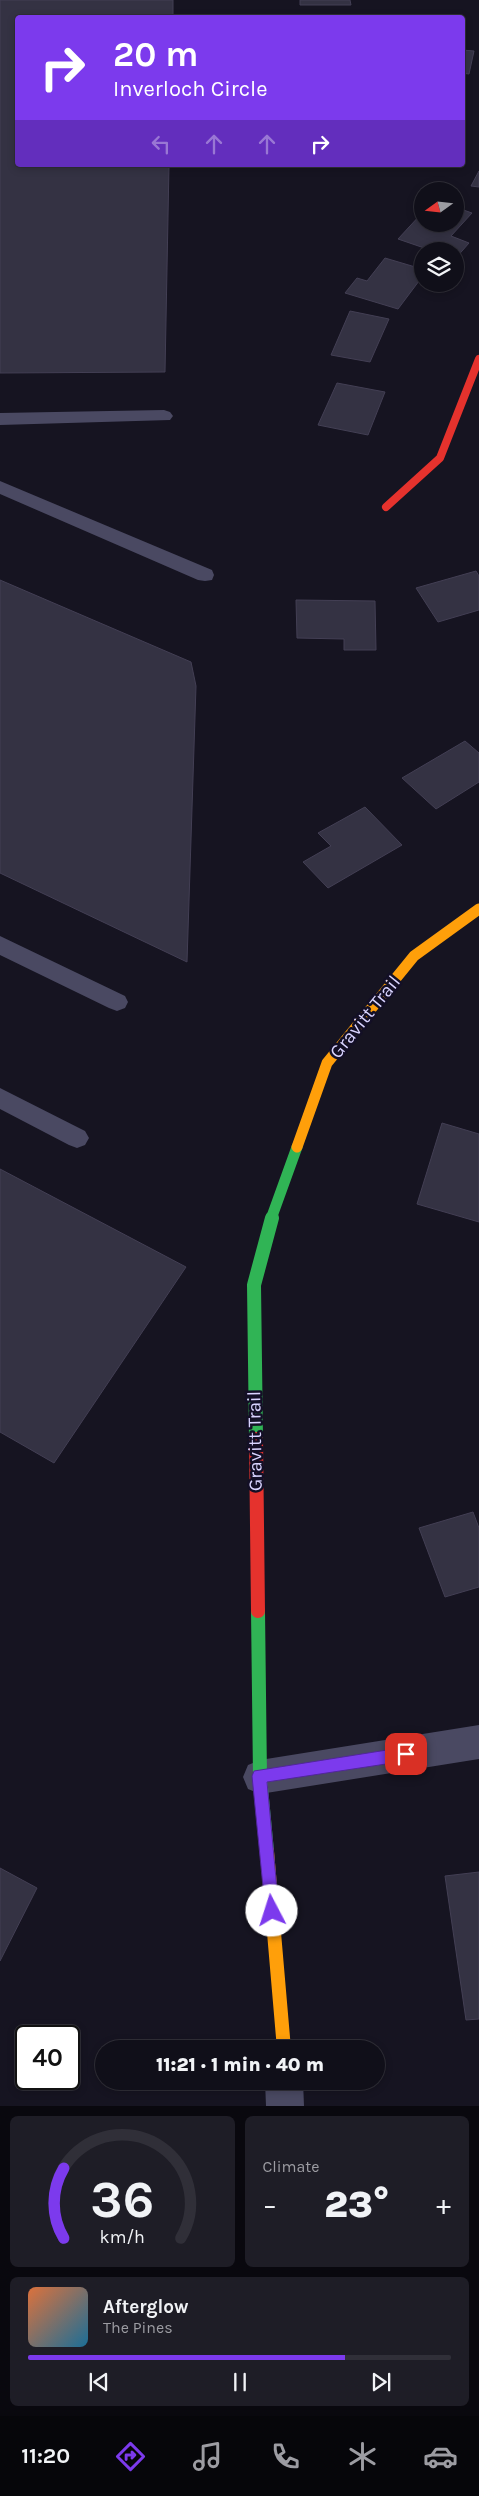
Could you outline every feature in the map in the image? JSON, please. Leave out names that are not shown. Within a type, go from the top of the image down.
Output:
[{"type":"street","points":[[386,507],[440,458],[479,359]]},
{"type":"street","name":"Gravitt Trail","points":[[283,2040],[260,1776],[254,1285],[268,1229],[327,1063],[414,956],[479,909]]},
{"type":"street","points":[[260,1776],[479,1742]]},
{"type":"street","points":[[284,2090],[285,2106]]},
{"type":"lane","points":[[0,419],[164,416]]},
{"type":"lane","points":[[0,487],[205,575]]},
{"type":"lane","points":[[0,946],[117,1002]]},
{"type":"lane","points":[[0,1098],[77,1138]]},
{"type":"building","points":[[0,0],[173,0],[173,15],[15,15],[15,167],[169,167],[165,372],[0,373]]},
{"type":"building","points":[[300,0],[350,0],[351,5],[300,5]]},
{"type":"building","points":[[465,50],[474,51],[469,74],[465,73]]},
{"type":"building","points":[[479,171],[479,187],[471,186]]},
{"type":"building","points":[[464,210],[472,213],[464,222]]},
{"type":"building","points":[[414,222],[414,232],[455,232],[451,236],[469,243],[464,249],[464,242],[414,242],[414,244],[398,239]]},
{"type":"building","points":[[385,258],[414,267],[414,288],[398,309],[345,293],[357,278],[367,281]]},
{"type":"building","points":[[350,311],[389,319],[370,362],[331,355]]},
{"type":"building","points":[[337,383],[385,392],[368,435],[318,425]]},
{"type":"building","points":[[476,571],[479,576],[479,610],[438,622],[416,588]]},
{"type":"building","points":[[0,580],[191,662],[196,686],[187,962],[0,873]]},
{"type":"building","points":[[296,600],[375,601],[376,650],[344,650],[344,639],[297,638]]},
{"type":"building","points":[[465,741],[479,753],[479,782],[436,809],[402,778]]},
{"type":"building","points":[[365,807],[402,845],[328,888],[303,862],[331,846],[318,833]]},
{"type":"building","points":[[442,1123],[479,1134],[479,1222],[417,1204]]},
{"type":"building","points":[[0,1169],[186,1267],[54,1463],[0,1432]]},
{"type":"building","points":[[473,1512],[479,1528],[479,1587],[445,1597],[419,1528]]},
{"type":"building","points":[[0,1868],[37,1888],[0,1961]]},
{"type":"building","points":[[479,1872],[479,2019],[466,2020],[445,1876]]},
{"type":"traffic: fast","points":[[256,1439],[254,1285],[268,1229],[297,1147]]},
{"type":"traffic: fast","points":[[258,1611],[260,1777],[267,1851]]},
{"type":"traffic: slow","points":[[297,1147],[327,1063],[414,956],[479,909]]},
{"type":"traffic: slow","points":[[267,1851],[283,2040]]},
{"type":"traffic: jam","points":[[386,507],[440,458],[479,359]]},
{"type":"traffic: jam","points":[[256,1439],[258,1611]]},
{"type":"route","points":[[272,1911],[260,1776],[406,1754]]}]
